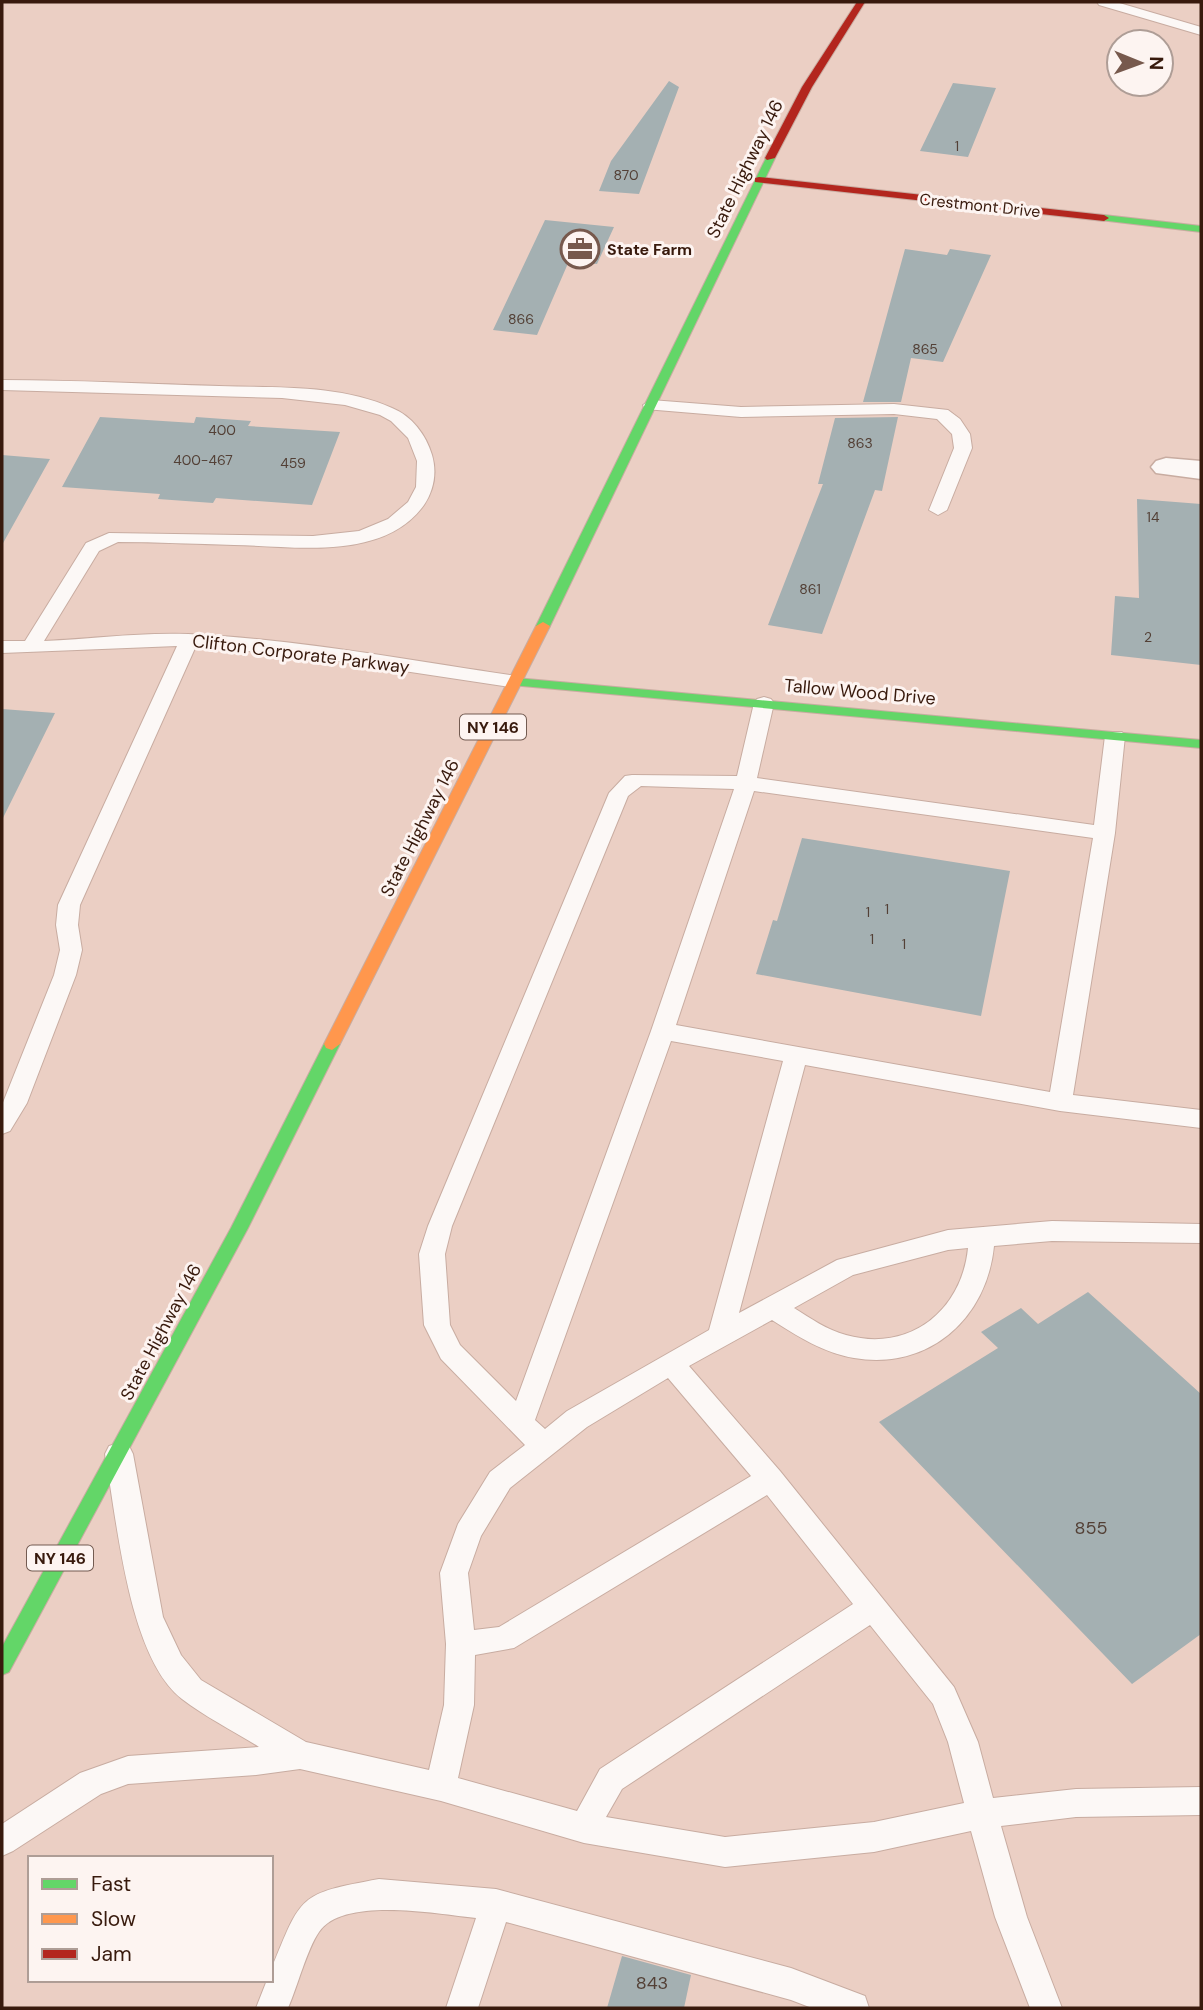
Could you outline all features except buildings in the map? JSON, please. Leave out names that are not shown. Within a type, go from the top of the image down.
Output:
[{"type":"main road","name":"State Highway 146","points":[[2,1666],[239,1228],[516,682],[759,180],[807,87],[861,2]]},
{"type":"main road","name":"Crestmont Drive","points":[[759,180],[1201,229]]},
{"type":"main road","name":"Tallow Wood Drive","points":[[516,682],[1201,744]]},
{"type":"street","points":[[1166,467],[1201,470]]},
{"type":"lane","points":[[1103,2],[1201,31]]},
{"type":"lane","points":[[2,385],[76,385],[341,398],[389,413],[412,431],[422,446],[426,467],[420,498],[407,513],[392,525],[365,536],[331,542],[131,537],[104,540],[92,547],[31,648],[2,647]]},
{"type":"lane","points":[[651,405],[741,412],[894,410],[942,414],[954,423],[961,434],[963,448],[938,510]]},
{"type":"lane","name":"Clifton Corporate Parkway","points":[[31,648],[149,639],[242,643],[516,682]]},
{"type":"lane","points":[[2,1125],[15,1103],[65,975],[71,950],[69,905],[189,640]]},
{"type":"lane","points":[[521,1423],[663,1031],[746,783],[764,703]]},
{"type":"lane","points":[[1060,1102],[1104,833],[1115,736]]},
{"type":"lane","points":[[544,1446],[450,1352],[436,1325],[432,1254],[440,1226],[619,793],[632,781],[641,780],[746,783],[1104,833]]},
{"type":"lane","points":[[663,1031],[1060,1102],[1201,1119]]},
{"type":"lane","points":[[720,1336],[796,1055]]},
{"type":"lane","points":[[442,1787],[459,1705],[461,1644],[454,1573],[468,1532],[500,1480],[577,1419],[671,1363],[846,1267],[948,1240],[1052,1231],[1201,1234]]},
{"type":"lane","points":[[773,1308],[821,1337],[865,1349],[914,1345],[945,1328],[969,1295],[982,1263],[982,1237]]},
{"type":"lane","points":[[671,1363],[770,1479],[944,1696],[963,1742],[1011,1917],[1046,2008]]},
{"type":"lane","points":[[119,1451],[149,1617],[170,1664],[191,1689],[300,1755]]},
{"type":"lane","points":[[461,1644],[504,1639],[770,1479]]},
{"type":"lane","points":[[584,1828],[611,1779],[873,1607]]},
{"type":"lane","points":[[2,1841],[91,1783],[128,1770],[300,1755],[442,1787],[584,1828],[725,1852],[874,1837],[982,1814],[1076,1803],[1201,1801]]},
{"type":"lane","points":[[272,2008],[307,1921],[327,1904],[379,1894],[496,1904],[791,1984],[853,2008]]},
{"type":"lane","points":[[462,2008],[496,1904]]},
{"type":"traffic: fast","points":[[543,626],[770,158]]},
{"type":"traffic: fast","points":[[1104,218],[1201,229]]},
{"type":"traffic: fast","points":[[516,682],[1201,744]]},
{"type":"traffic: fast","points":[[2,1666],[239,1228],[332,1044]]},
{"type":"traffic: slow","points":[[332,1044],[543,626]]},
{"type":"traffic: jam","points":[[770,158],[807,87],[861,2]]},
{"type":"traffic: jam","points":[[759,180],[1104,218]]},
{"type":"place","name":"State Farm","points":[[580,249]]}]
